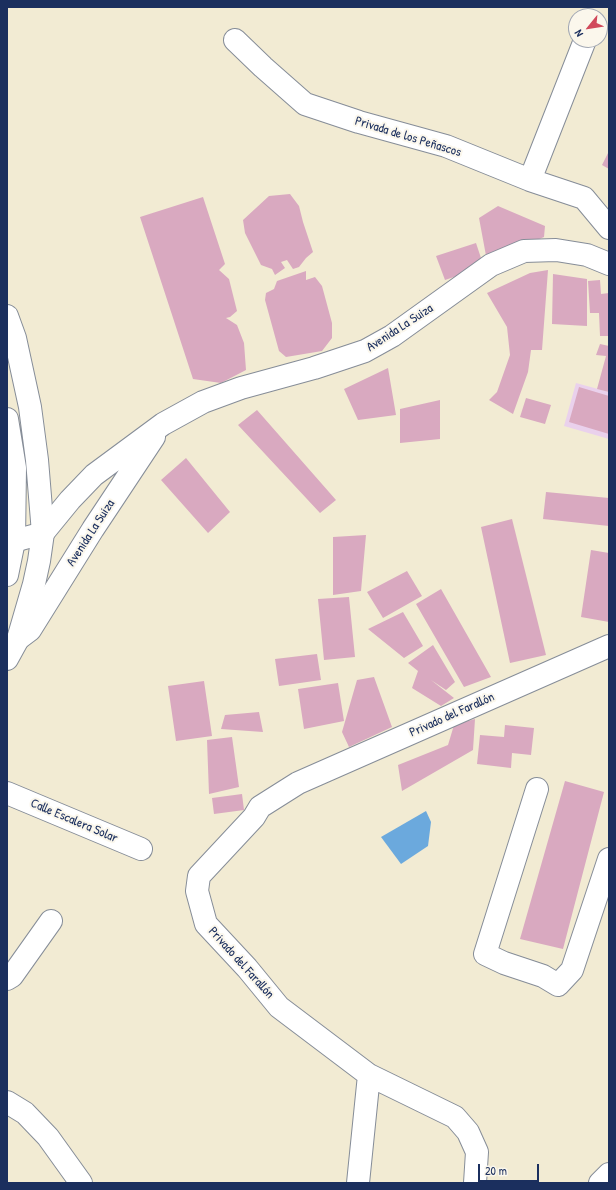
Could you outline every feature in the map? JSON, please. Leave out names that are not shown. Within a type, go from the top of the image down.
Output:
[{"type":"street","name":"Privada de los Peñascos","points":[[235,40],[305,104],[359,122],[446,146],[530,180],[584,198],[609,228]]},
{"type":"street","points":[[530,180],[583,48]]},
{"type":"street","name":"Avenida La Suiza","points":[[43,533],[70,500],[94,475],[163,424],[203,402],[241,388],[314,368],[365,351],[392,336],[491,265],[524,251],[556,250],[587,255],[609,264]]},
{"type":"street","points":[[7,316],[15,338],[30,407],[37,460],[43,533],[40,561],[34,584],[18,639],[7,659]]},
{"type":"street","points":[[7,420],[15,468],[14,541],[7,575]]},
{"type":"street","name":"Avenida La Suiza","points":[[18,639],[30,630],[93,529],[163,424]]},
{"type":"street","points":[[14,541],[43,533]]},
{"type":"street","name":"Privado del Farallón","points":[[475,1183],[477,1152],[468,1132],[455,1117],[369,1075],[279,1007],[247,968],[206,924],[197,891],[199,876],[254,817],[260,807],[298,783],[609,646]]},
{"type":"street","points":[[537,790],[485,954],[504,963],[543,976],[558,985],[572,970],[609,859]]},
{"type":"street","name":"Calle Escalera Solar","points":[[7,793],[141,849]]},
{"type":"street","points":[[7,979],[12,976],[51,920]]},
{"type":"street","points":[[358,1183],[369,1075]]},
{"type":"street","points":[[7,1102],[25,1113],[48,1137],[81,1183]]},
{"type":"street","points":[[600,1183],[609,1174]]},
{"type":"shaded area","points":[[576,383],[609,392],[609,439],[564,426]]},
{"type":"water","points":[[426,811],[431,822],[428,846],[401,864],[381,837]]},
{"type":"building","points":[[609,151],[609,169],[602,165]]},
{"type":"building","points":[[290,194],[299,206],[313,252],[299,267],[293,269],[287,260],[281,262],[285,268],[275,275],[272,269],[261,265],[245,233],[243,220],[269,196]]},
{"type":"building","points":[[203,197],[225,264],[219,270],[229,279],[237,311],[230,317],[226,318],[237,325],[244,343],[246,370],[221,383],[193,379],[140,217]]},
{"type":"building","points":[[498,206],[545,226],[544,237],[487,261],[479,218]]},
{"type":"building","points":[[476,243],[484,267],[445,280],[436,256]]},
{"type":"building","points":[[548,270],[542,350],[531,350],[528,372],[513,414],[489,400],[497,392],[510,355],[507,327],[487,293],[530,273]]},
{"type":"building","points":[[306,271],[306,280],[315,277],[322,286],[332,323],[332,338],[322,351],[286,357],[279,351],[265,300],[266,293],[274,289],[277,281]]},
{"type":"building","points":[[553,274],[587,279],[587,326],[552,324]]},
{"type":"building","points":[[600,280],[601,294],[609,293],[609,336],[600,336],[599,313],[590,313],[588,281]]},
{"type":"building","points":[[600,344],[609,346],[609,392],[597,389],[606,356],[596,355]]},
{"type":"building","points":[[388,368],[396,415],[358,420],[344,389]]},
{"type":"building","points":[[579,387],[609,396],[609,434],[569,422]]},
{"type":"building","points":[[526,398],[551,405],[545,424],[520,417]]},
{"type":"building","points":[[440,400],[440,439],[400,443],[400,409]]},
{"type":"building","points":[[257,410],[336,500],[320,513],[238,425]]},
{"type":"building","points":[[186,458],[230,512],[208,533],[161,480]]},
{"type":"building","points":[[546,492],[609,498],[609,526],[543,519]]},
{"type":"building","points":[[512,519],[546,655],[510,663],[481,527]]},
{"type":"building","points":[[366,535],[361,591],[333,595],[333,537]]},
{"type":"building","points":[[591,550],[609,553],[609,622],[581,617]]},
{"type":"building","points":[[407,571],[422,596],[383,618],[367,592]]},
{"type":"building","points":[[441,589],[491,677],[464,687],[416,604]]},
{"type":"building","points":[[349,597],[355,657],[324,660],[318,599]]},
{"type":"building","points":[[403,612],[423,646],[404,658],[368,629]]},
{"type":"building","points":[[433,645],[455,682],[446,690],[431,680],[454,698],[441,706],[412,688],[418,671],[408,663]]},
{"type":"building","points":[[317,654],[321,680],[279,686],[275,659]]},
{"type":"building","points":[[374,677],[392,727],[349,747],[342,732],[357,680]]},
{"type":"building","points":[[204,681],[212,736],[176,741],[168,686]]},
{"type":"building","points":[[338,683],[344,721],[304,729],[298,689]]},
{"type":"building","points":[[259,712],[263,732],[221,729],[225,715]]},
{"type":"building","points":[[475,719],[473,750],[402,791],[398,765],[448,745],[454,725]]},
{"type":"building","points":[[505,725],[534,728],[531,755],[512,753],[511,768],[477,764],[480,735],[504,737]]},
{"type":"building","points":[[232,737],[239,787],[209,794],[207,740]]},
{"type":"building","points":[[565,781],[604,792],[563,949],[520,939]]},
{"type":"building","points":[[242,794],[244,810],[214,814],[212,798]]}]
